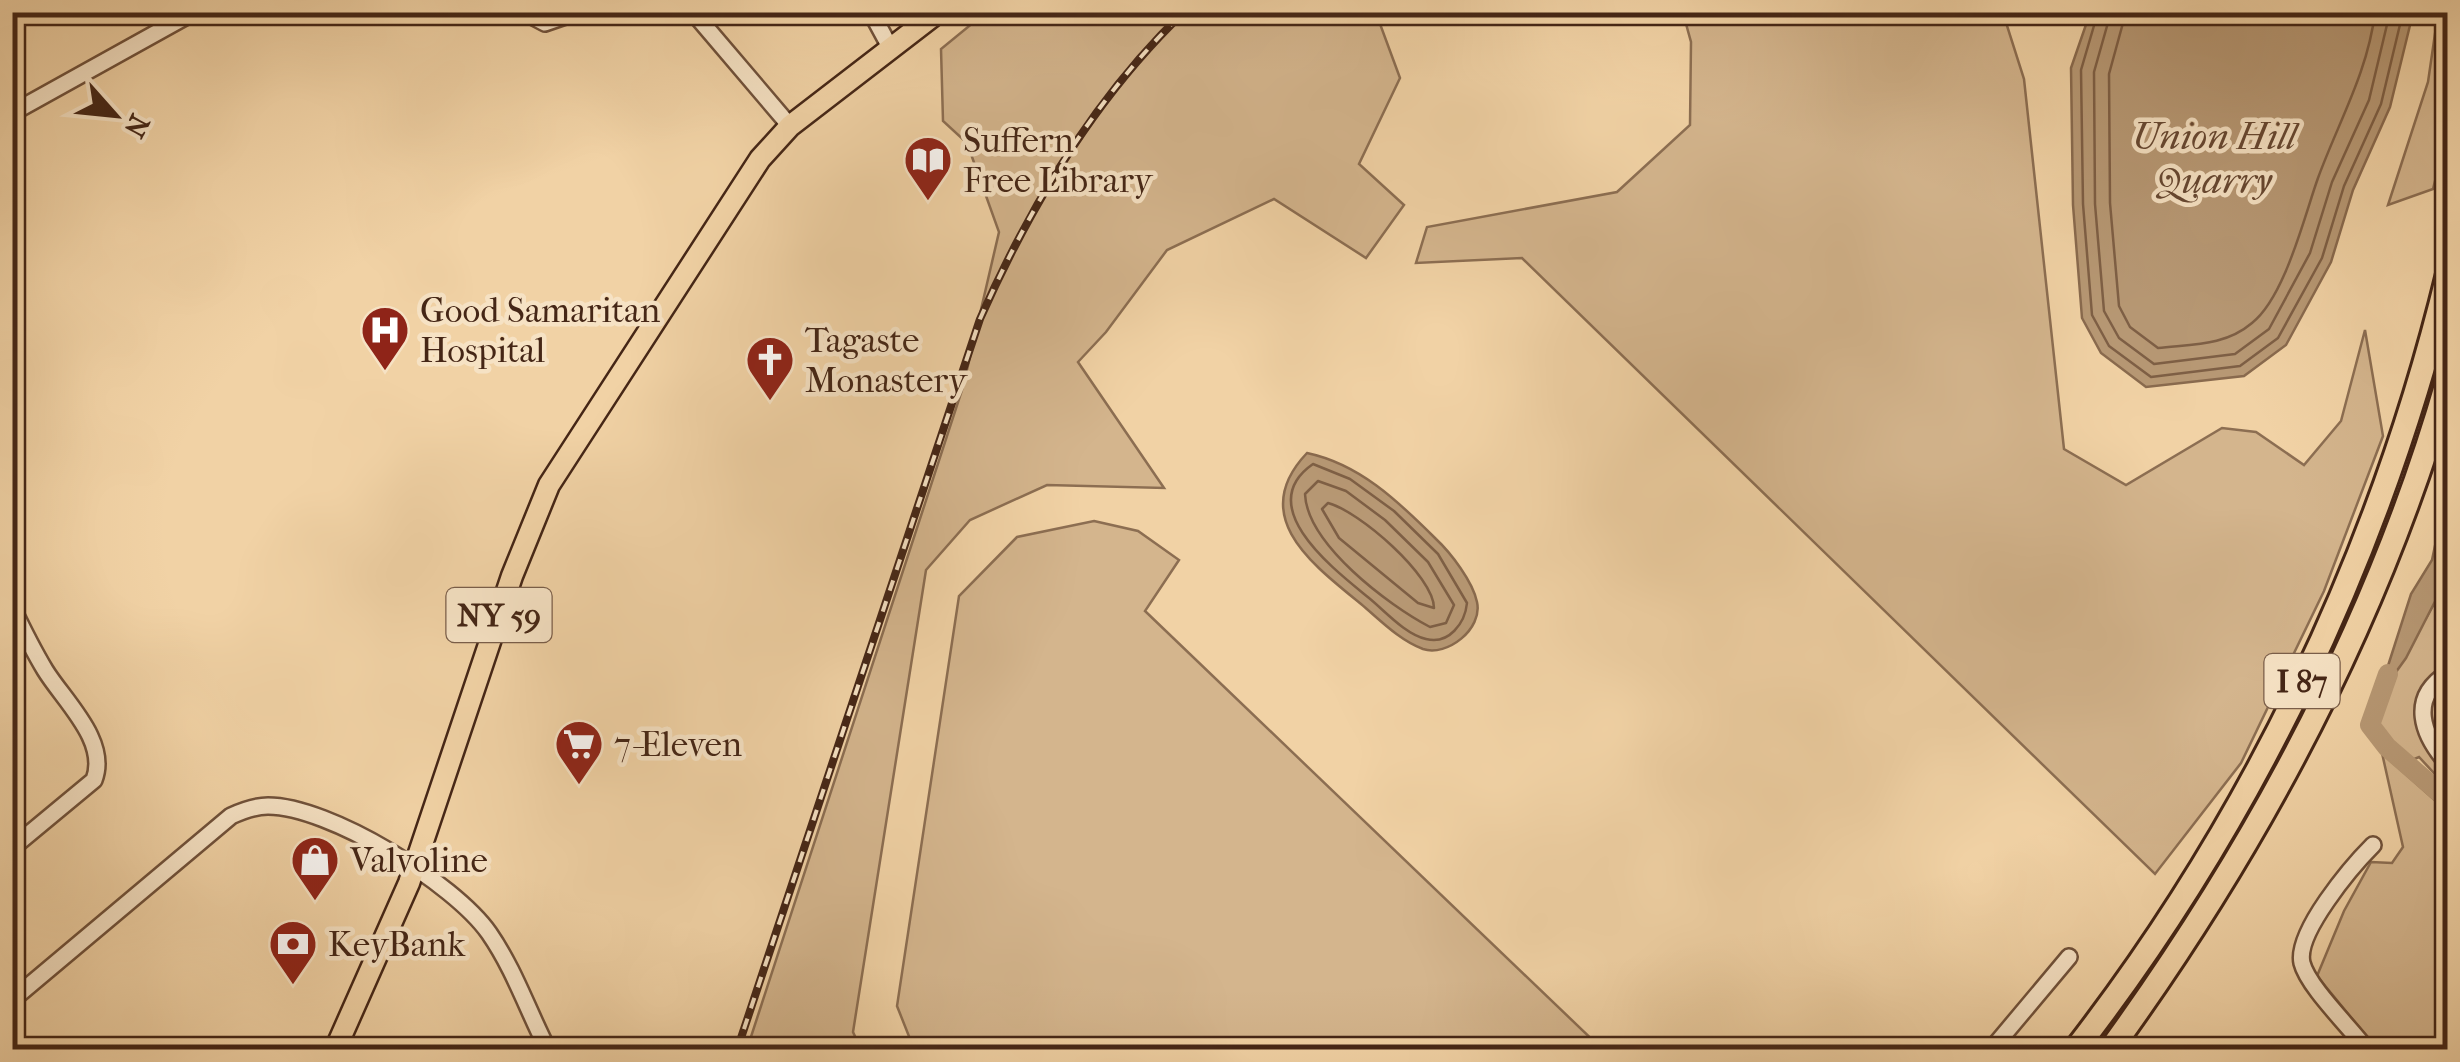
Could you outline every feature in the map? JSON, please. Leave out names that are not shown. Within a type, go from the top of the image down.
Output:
[{"type":"highway","name":"I 87","points":[[2074,1050],[2212,851],[2294,700],[2384,486],[2448,274]]},
{"type":"highway","name":"I 87","points":[[2110,1050],[2235,865],[2318,712],[2388,551],[2448,380]]},
{"type":"main road","name":"NY 59","points":[[335,1050],[414,865],[528,530],[548,485],[736,193],[790,126],[938,12]]},
{"type":"street","points":[[12,113],[174,17],[194,12]]},
{"type":"street","points":[[524,12],[544,24],[577,12]]},
{"type":"street","points":[[693,12],[790,126]]},
{"type":"street","points":[[871,12],[890,49]]},
{"type":"street","points":[[12,607],[46,672],[76,713],[96,750],[99,768],[94,780],[12,848]]},
{"type":"street","points":[[2448,672],[2425,696],[2421,714],[2424,731],[2448,764]]},
{"type":"street","points":[[12,1000],[231,816],[264,806],[308,814],[414,865],[454,896],[488,930],[548,1050]]},
{"type":"street","points":[[2367,1050],[2313,984],[2302,962],[2304,938],[2372,845]]},
{"type":"street","points":[[1991,1050],[2069,957]]},
{"type":"shaded area","points":[[985,13],[1376,13],[1400,78],[1359,164],[1404,205],[1366,258],[1274,199],[1167,250],[1106,332],[1078,362],[1164,488],[1047,485],[970,520],[926,570],[853,1032],[861,1049],[747,1049],[963,387],[999,232],[967,143],[943,121],[941,49]]},
{"type":"shaded area","points":[[1683,13],[2003,13],[2024,79],[2064,449],[2126,485],[2222,428],[2256,432],[2304,465],[2341,421],[2365,330],[2383,436],[2324,591],[2241,763],[2155,874],[1522,258],[1416,263],[1427,227],[1617,192],[1690,125],[1691,42]]},
{"type":"shaded area","points":[[2438,13],[2447,13],[2447,133],[2433,189],[2388,205],[2428,82]]},
{"type":"shaded area","points":[[1094,521],[1138,531],[1179,560],[1145,611],[1602,1049],[914,1049],[897,1006],[959,596],[1017,537]]},
{"type":"shaded area","points":[[2447,574],[2447,673],[2421,714],[2442,745],[2441,710],[2447,696],[2447,787],[2419,757],[2405,763],[2370,725],[2386,686]]},
{"type":"shaded area","points":[[2382,753],[2447,811],[2447,1049],[2377,1049],[2317,976],[2344,911],[2371,862],[2392,863],[2403,847]]},
{"type":"water","name":"Union Hill Quarry","points":[[2090,13],[2413,13],[2390,107],[2353,190],[2331,262],[2286,345],[2244,376],[2146,387],[2101,353],[2082,318],[2073,205],[2071,68]]},
{"type":"water","points":[[1307,453],[1344,466],[1376,486],[1448,552],[1466,577],[1477,602],[1474,622],[1461,639],[1442,649],[1414,645],[1383,623],[1307,555],[1285,518],[1283,498],[1290,476]]},
{"type":"water","points":[[2447,489],[2446,580],[2406,658],[2378,697],[2411,594],[2432,560]]},
{"type":"waterway","points":[[2388,674],[2370,725],[2387,747],[2448,800]]},
{"type":"railway","points":[[737,1050],[980,319],[1020,235],[1067,155],[1121,80],[1184,12]]},
{"type":"place","name":"Suffern Free Library","points":[[928,202]]},
{"type":"place","name":"Good Samaritan Hospital","points":[[385,372]]},
{"type":"place","name":"Tagaste Monastery","points":[[770,402]]},
{"type":"place","name":"7-Eleven","points":[[579,786]]},
{"type":"place","name":"Valvoline","points":[[315,902]]},
{"type":"place","name":"KeyBank","points":[[293,986]]}]
